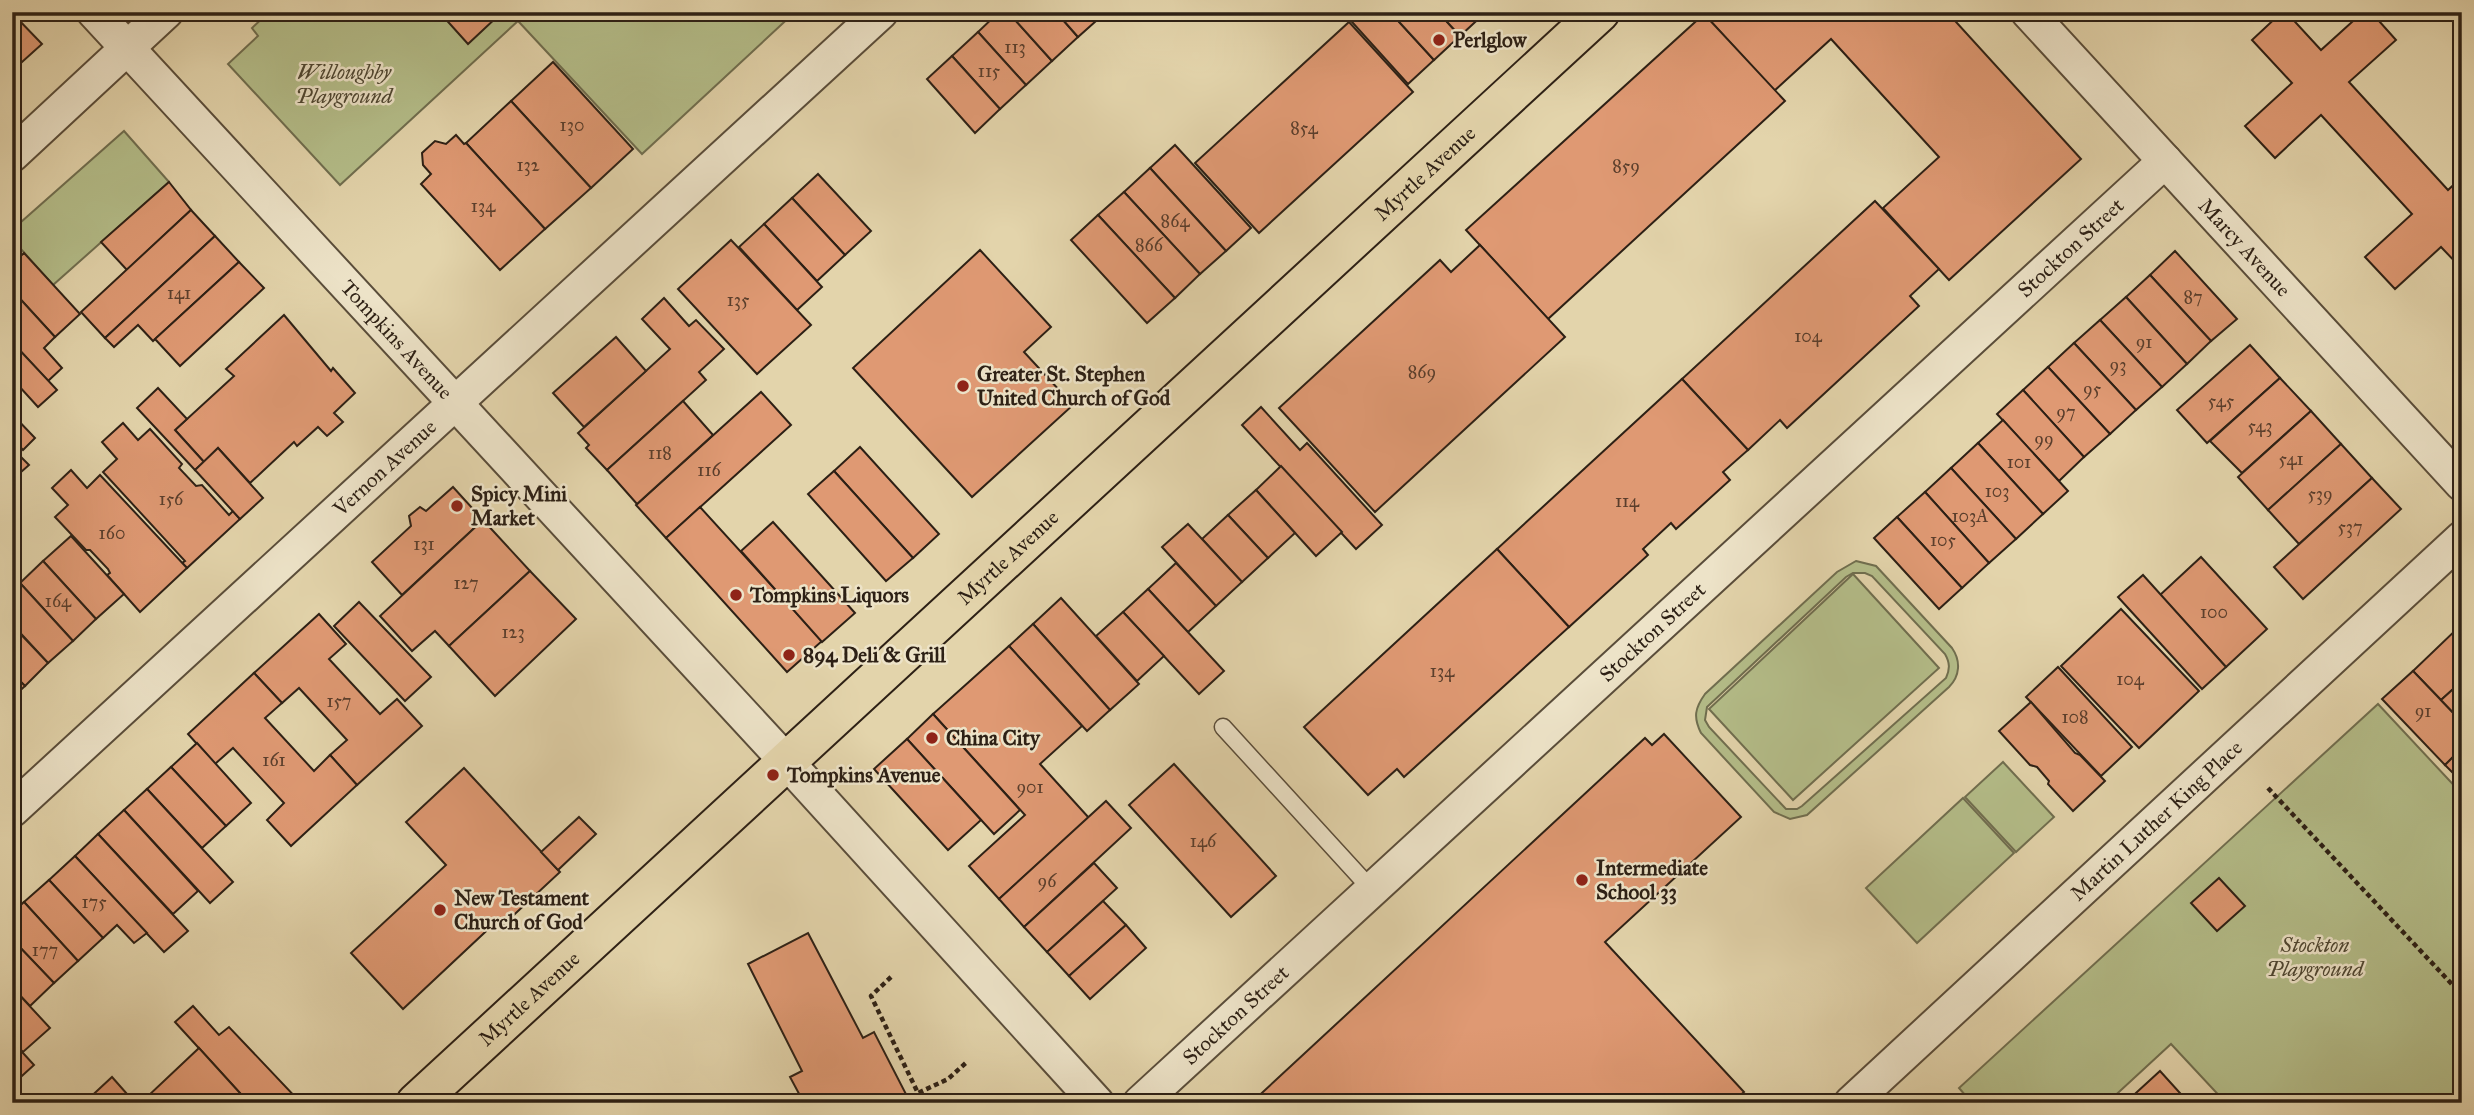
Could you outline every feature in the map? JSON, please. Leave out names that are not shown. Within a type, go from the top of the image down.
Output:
[{"type":"main road","name":"Myrtle Avenue","points":[[416,1103],[1600,12]]},
{"type":"street","name":"Tompkins Avenue","points":[[94,12],[786,761],[1097,1103]]},
{"type":"street","points":[[12,155],[166,12]]},
{"type":"street","name":"Vernon Avenue","points":[[12,810],[881,12]]},
{"type":"street","name":"Marcy Avenue","points":[[2028,12],[2462,484]]},
{"type":"street","name":"Stockton Street","points":[[1140,1103],[2165,161]]},
{"type":"street","name":"Martin Luther King Place","points":[[1851,1103],[2462,538]]},
{"type":"lane","points":[[1223,727],[1372,890]]},
{"type":"path","points":[[2268,788],[2462,995]]},
{"type":"path","points":[[891,977],[871,996],[918,1093],[948,1079],[968,1061]]},
{"type":"green space","name":"Willoughby Playground","points":[[269,12],[795,12],[642,154],[518,21],[340,185],[228,64],[258,36],[252,28]]},
{"type":"green space","points":[[124,131],[169,182],[53,285],[12,239],[12,230]]},
{"type":"green space","points":[[1856,561],[1876,566],[1952,648],[1958,663],[1957,673],[1949,687],[1807,815],[1790,819],[1774,812],[1701,733],[1696,713],[1705,694],[1837,572]],"holes":[[[1853,573],[1872,576],[1945,654],[1949,663],[1946,678],[1802,806],[1786,809],[1709,727],[1705,720],[1707,707],[1846,577]]]},
{"type":"green space","points":[[1853,574],[1939,668],[1793,800],[1709,709]]},
{"type":"green space","name":"Stockton Playground","points":[[2378,704],[2462,794],[2462,1101],[2226,1103],[2171,1044],[2107,1103],[1972,1103],[1959,1088]]},
{"type":"green space","points":[[2003,762],[2054,817],[2016,852],[1965,797]]},
{"type":"green space","points":[[1963,798],[2014,853],[1917,943],[1866,888]]},
{"type":"building","points":[[494,12],[498,16],[468,44],[441,14]]},
{"type":"building","points":[[999,12],[1008,12],[1052,61],[1026,85],[978,32]]},
{"type":"building","points":[[1008,12],[1056,12],[1078,37],[1052,61]]},
{"type":"building","points":[[1056,12],[1104,12],[1105,13],[1078,37]]},
{"type":"building","points":[[1343,12],[1390,12],[1434,60],[1408,84]]},
{"type":"building","points":[[1390,12],[1438,12],[1460,36],[1434,60]]},
{"type":"building","points":[[1438,12],[1486,12],[1460,36]]},
{"type":"building","points":[[1947,12],[2081,159],[1949,280],[1883,208],[1939,157],[1831,39],[1774,91],[1704,14]]},
{"type":"building","points":[[2282,12],[2286,12],[2321,50],[2363,12],[2371,12],[2396,40],[2349,82],[2448,190],[2462,177],[2462,269],[2441,247],[2395,289],[2365,257],[2412,214],[2321,115],[2275,158],[2245,126],[2292,83],[2252,40]]},
{"type":"building","points":[[1704,14],[1785,101],[1548,319],[1466,230]]},
{"type":"building","points":[[15,16],[42,44],[12,71],[12,18]]},
{"type":"building","points":[[1349,22],[1413,92],[1259,233],[1195,163]]},
{"type":"building","points":[[978,32],[1026,85],[1000,109],[952,56]]},
{"type":"building","points":[[952,56],[1000,109],[975,133],[927,79]]},
{"type":"building","points":[[553,62],[633,149],[591,188],[511,101]]},
{"type":"building","points":[[511,101],[591,188],[545,229],[466,143]]},
{"type":"building","points":[[456,135],[545,229],[500,270],[421,184],[431,174],[423,165],[422,153],[435,141],[446,144]]},
{"type":"building","points":[[1175,145],[1251,228],[1226,251],[1150,168]]},
{"type":"building","points":[[1150,168],[1226,251],[1200,274],[1124,192]]},
{"type":"building","points":[[818,174],[871,231],[845,255],[792,198]]},
{"type":"building","points":[[169,182],[191,210],[127,270],[101,242]]},
{"type":"building","points":[[1124,192],[1200,274],[1175,298],[1098,215]]},
{"type":"building","points":[[792,198],[845,255],[817,281],[764,224]]},
{"type":"building","points":[[1875,201],[1939,269],[1910,296],[1919,306],[1787,428],[1780,420],[1748,450],[1682,379]]},
{"type":"building","points":[[191,210],[215,236],[105,338],[81,312]]},
{"type":"building","points":[[1098,215],[1175,298],[1147,323],[1071,240]]},
{"type":"building","points":[[764,224],[822,287],[797,310],[739,247]]},
{"type":"building","points":[[215,236],[239,262],[153,341],[138,325],[114,347],[105,338]]},
{"type":"building","points":[[731,240],[811,325],[757,374],[678,289]]},
{"type":"building","points":[[1480,245],[1565,337],[1375,512],[1279,408],[1440,260],[1451,272]]},
{"type":"building","name":"Greater St. Stephen United Church of God","points":[[980,250],[1051,327],[1024,352],[1073,405],[972,497],[853,368]]},
{"type":"building","points":[[2175,251],[2237,319],[2211,341],[2150,275]]},
{"type":"building","points":[[24,253],[80,314],[55,337],[12,290],[12,264]]},
{"type":"building","points":[[239,262],[264,288],[180,366],[155,339]]},
{"type":"building","points":[[2150,275],[2211,341],[2187,364],[2126,297]]},
{"type":"building","points":[[12,290],[55,337],[44,348],[62,368],[48,381],[12,342]]},
{"type":"building","points":[[2126,297],[2187,364],[2162,387],[2100,320]]},
{"type":"building","points":[[664,298],[689,326],[696,320],[724,349],[699,372],[706,380],[607,470],[586,448],[589,445],[578,433],[670,349],[642,319]]},
{"type":"building","points":[[284,315],[331,371],[333,368],[355,393],[334,413],[343,422],[327,436],[318,427],[297,446],[294,442],[250,483],[218,448],[204,462],[175,430],[234,376],[226,369]]},
{"type":"building","points":[[2100,320],[2162,387],[2136,410],[2074,343]]},
{"type":"building","points":[[616,337],[646,371],[584,427],[553,393]]},
{"type":"building","points":[[12,342],[57,390],[38,407],[18,385],[12,391]]},
{"type":"building","points":[[2074,343],[2136,410],[2110,434],[2048,367]]},
{"type":"building","points":[[2250,345],[2280,378],[2207,443],[2177,410]]},
{"type":"building","points":[[2048,367],[2110,434],[2084,457],[2023,390]]},
{"type":"building","points":[[2280,378],[2311,411],[2242,473],[2210,441]]},
{"type":"building","points":[[1682,379],[1748,450],[1723,472],[1730,480],[1676,529],[1671,523],[1643,549],[1648,555],[1569,627],[1497,549]]},
{"type":"building","points":[[158,388],[187,419],[175,430],[204,462],[195,470],[137,408]]},
{"type":"building","points":[[2023,390],[2084,457],[2059,481],[1997,414]]},
{"type":"building","points":[[761,392],[791,425],[666,538],[636,505]]},
{"type":"building","points":[[683,401],[713,435],[637,504],[607,470]]},
{"type":"building","points":[[1261,407],[1300,450],[1307,443],[1382,525],[1356,549],[1242,425]]},
{"type":"building","points":[[2311,411],[2341,444],[2268,510],[2238,477]]},
{"type":"building","points":[[12,414],[35,438],[23,450],[12,438]]},
{"type":"building","points":[[2003,420],[2068,491],[2043,514],[1978,443]]},
{"type":"building","points":[[123,423],[138,440],[150,429],[182,464],[179,468],[196,486],[202,485],[229,515],[233,511],[240,519],[187,568],[182,563],[185,561],[103,472],[117,459],[102,442]]},
{"type":"building","points":[[1978,443],[2043,514],[2016,539],[1951,468]]},
{"type":"building","points":[[2341,444],[2372,478],[2299,544],[2268,510]]},
{"type":"building","points":[[860,447],[939,534],[913,558],[834,471]]},
{"type":"building","points":[[12,448],[29,465],[12,480]]},
{"type":"building","points":[[218,448],[263,498],[240,519],[195,470]]},
{"type":"building","points":[[1281,466],[1342,532],[1316,556],[1256,490]]},
{"type":"building","points":[[1951,468],[2016,539],[1989,563],[1925,492]]},
{"type":"building","points":[[71,470],[87,488],[100,475],[187,568],[140,612],[107,575],[110,573],[108,569],[55,517],[68,505],[52,488]]},
{"type":"building","points":[[834,471],[913,558],[886,581],[808,494]]},
{"type":"building","points":[[2372,478],[2401,509],[2303,599],[2274,567]]},
{"type":"building","points":[[453,487],[483,520],[402,595],[372,562],[411,526],[409,516],[420,507],[426,511]]},
{"type":"building","points":[[1256,490],[1295,533],[1268,558],[1228,515]]},
{"type":"building","points":[[1925,492],[1989,563],[1962,588],[1897,517]]},
{"type":"building","points":[[700,507],[822,641],[787,672],[666,538]]},
{"type":"building","points":[[1228,515],[1268,558],[1242,582],[1202,539]]},
{"type":"building","points":[[1897,517],[1962,588],[1939,609],[1874,538]]},
{"type":"building","points":[[483,520],[530,571],[449,646],[435,631],[412,651],[380,616]]},
{"type":"building","points":[[773,522],[855,613],[822,642],[741,551]]},
{"type":"building","points":[[1188,524],[1242,582],[1216,606],[1162,547]]},
{"type":"building","points":[[71,536],[124,594],[96,619],[43,561]]},
{"type":"building","points":[[1497,549],[1569,627],[1404,777],[1397,769],[1368,795],[1304,727]]},
{"type":"building","points":[[2201,557],[2267,629],[2226,667],[2160,595]]},
{"type":"building","points":[[43,561],[96,619],[73,641],[20,583]]},
{"type":"building","points":[[1176,563],[1216,606],[1188,632],[1148,589]]},
{"type":"building","points":[[530,571],[576,619],[495,696],[449,646]]},
{"type":"building","points":[[2143,575],[2226,667],[2202,689],[2118,597]]},
{"type":"building","points":[[20,583],[73,641],[48,663],[12,624],[12,590]]},
{"type":"building","points":[[1148,589],[1224,671],[1199,694],[1123,612]]},
{"type":"building","points":[[1061,598],[1139,684],[1110,710],[1033,624]]},
{"type":"building","points":[[359,602],[431,677],[405,701],[334,626]]},
{"type":"building","points":[[2121,609],[2199,691],[2139,748],[2061,666]]},
{"type":"building","points":[[1123,612],[1164,656],[1137,681],[1096,636]]},
{"type":"building","points":[[319,614],[346,644],[329,659],[380,714],[397,699],[422,726],[357,785],[330,755],[347,740],[299,688],[282,703],[254,673]]},
{"type":"building","points":[[1033,624],[1110,710],[1087,731],[1009,646]]},
{"type":"building","points":[[2462,624],[2462,681],[2441,700],[2413,671]]},
{"type":"building","points":[[12,625],[48,663],[25,686],[12,673]]},
{"type":"building","points":[[1009,646],[1082,726],[1040,764],[1089,818],[999,899],[969,866],[1025,815],[933,714]]},
{"type":"building","points":[[2058,667],[2132,747],[2101,776],[2026,697]]},
{"type":"building","points":[[2413,671],[2462,722],[2462,748],[2445,765],[2382,699]]},
{"type":"building","points":[[12,673],[25,686],[12,698]]},
{"type":"building","points":[[254,673],[282,703],[265,718],[314,771],[330,755],[357,785],[291,846],[267,820],[284,803],[233,748],[215,764],[188,734]]},
{"type":"building","points":[[2462,681],[2462,722],[2441,700]]},
{"type":"building","points":[[2031,702],[2075,753],[2105,781],[2073,811],[2048,784],[2049,781],[2037,767],[2030,765],[1999,731]]},
{"type":"building","points":[[933,714],[1020,810],[994,834],[907,739]]},
{"type":"building","name":"Intermediate School 33","points":[[1664,734],[1741,817],[1605,942],[1744,1092],[1732,1103],[1251,1103],[1645,738],[1652,745]]},
{"type":"building","points":[[907,739],[981,820],[948,850],[874,769]]},
{"type":"building","points":[[197,743],[251,803],[226,826],[171,767]]},
{"type":"building","points":[[2462,748],[2462,782],[2445,765]]},
{"type":"building","points":[[1174,764],[1276,876],[1231,917],[1129,805]]},
{"type":"building","points":[[171,767],[226,826],[202,848],[147,789]]},
{"type":"building","points":[[464,768],[560,872],[502,926],[497,921],[403,1009],[351,953],[446,865],[406,822]]},
{"type":"building","points":[[147,789],[233,882],[210,903],[124,810]]},
{"type":"building","points":[[1106,801],[1131,828],[1024,927],[999,899]]},
{"type":"building","points":[[124,810],[198,891],[173,914],[98,834]]},
{"type":"building","points":[[579,817],[596,834],[558,870],[541,852]]},
{"type":"building","points":[[98,834],[188,931],[164,952],[75,856]]},
{"type":"building","points":[[75,856],[147,933],[134,943],[117,925],[103,938],[49,880]]},
{"type":"building","points":[[1094,863],[1117,888],[1047,952],[1024,927]]},
{"type":"building","points":[[2219,878],[2245,906],[2217,931],[2191,903]]},
{"type":"building","points":[[49,880],[103,938],[78,961],[24,902]]},
{"type":"building","points":[[1103,901],[1126,925],[1069,976],[1047,952]]},
{"type":"building","points":[[24,902],[78,961],[54,983],[12,939],[12,913]]},
{"type":"building","points":[[1126,925],[1146,948],[1090,999],[1069,976]]},
{"type":"building","points":[[808,933],[863,1038],[874,1032],[909,1100],[903,1103],[804,1103],[790,1077],[802,1071],[748,964]]},
{"type":"building","points":[[12,939],[54,983],[30,1006],[12,987]]},
{"type":"building","points":[[12,987],[50,1028],[23,1052],[12,1041]]},
{"type":"building","points":[[193,1006],[219,1035],[229,1027],[301,1103],[249,1103],[175,1022]]},
{"type":"building","points":[[12,1041],[34,1065],[13,1084],[12,1083]]},
{"type":"building","points":[[199,1048],[249,1103],[154,1103],[148,1096]]},
{"type":"building","points":[[2160,1071],[2189,1103],[2125,1103]]},
{"type":"building","points":[[112,1077],[135,1103],[84,1103]]},
{"type":"place","name":"Perlglow","points":[[1439,40]]},
{"type":"place","name":"Greater St. Stephen United Church of God","points":[[963,386]]},
{"type":"place","name":"Spicy Mini Market","points":[[457,506]]},
{"type":"place","name":"Tompkins Liquors","points":[[736,595]]},
{"type":"place","name":"894 Deli & Grill","points":[[789,655]]},
{"type":"place","name":"China City","points":[[932,738]]},
{"type":"place","name":"Tompkins Avenue","points":[[773,775]]},
{"type":"place","name":"Intermediate School 33","points":[[1582,880]]},
{"type":"place","name":"New Testament Church of God","points":[[440,910]]}]
